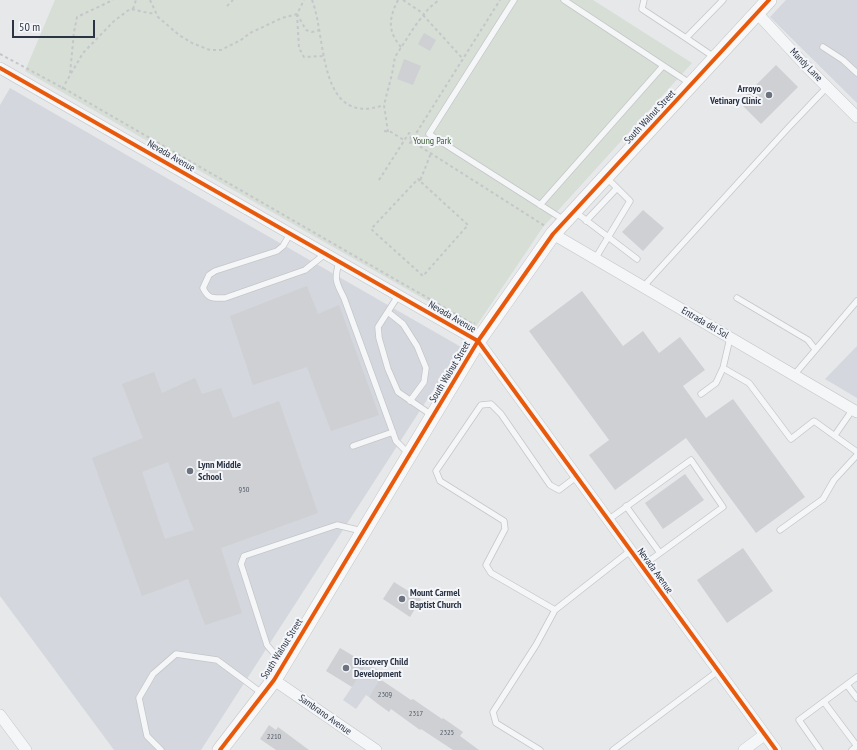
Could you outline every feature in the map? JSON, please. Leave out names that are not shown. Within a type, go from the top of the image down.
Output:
[{"type":"street","name":"South Walnut Street","points":[[220,750],[274,680],[478,341],[553,233],[769,0]]},
{"type":"street","name":"Mandy Lane","points":[[757,13],[857,116]]},
{"type":"street","name":"Nevada Avenue","points":[[0,68],[478,341],[776,750]]},
{"type":"street","name":"Entrada del Sol","points":[[553,233],[855,411]]},
{"type":"street","name":"Sambrano Avenue","points":[[274,680],[376,750]]},
{"type":"street","points":[[0,715],[26,750]]},
{"type":"street","points":[[744,750],[764,735]]},
{"type":"lane","points":[[514,0],[428,134],[540,205],[586,221],[637,259]]},
{"type":"lane","points":[[564,0],[691,84]]},
{"type":"lane","points":[[644,0],[642,9],[715,58]]},
{"type":"lane","points":[[686,38],[723,0]]},
{"type":"lane","points":[[823,47],[843,60],[857,73]]},
{"type":"lane","points":[[540,205],[663,66]]},
{"type":"lane","points":[[643,287],[788,128],[828,87]]},
{"type":"lane","points":[[595,259],[630,201],[606,176]]},
{"type":"lane","points":[[586,221],[617,188]]},
{"type":"lane","points":[[290,234],[283,246],[277,251],[215,271],[209,275],[203,288],[207,296],[212,298],[225,298],[305,270],[325,254]]},
{"type":"lane","points":[[339,262],[335,276],[337,285],[344,298],[396,441],[410,454]]},
{"type":"lane","points":[[398,296],[378,327],[388,369],[398,392],[433,417]]},
{"type":"lane","points":[[737,298],[808,340],[815,349]]},
{"type":"lane","points":[[794,376],[815,349],[857,301]]},
{"type":"lane","points":[[388,312],[402,324],[418,346],[426,368],[424,382],[410,401]]},
{"type":"lane","points":[[701,394],[716,383],[723,368],[730,338]]},
{"type":"lane","points":[[723,368],[749,383],[791,440],[814,422],[835,435],[857,452]]},
{"type":"lane","points":[[555,610],[491,573],[486,565],[505,529],[504,521],[440,481],[436,471],[482,406],[491,404],[501,414],[550,484],[559,490],[576,477]]},
{"type":"lane","points":[[835,435],[855,411]]},
{"type":"lane","points":[[354,446],[393,432]]},
{"type":"lane","points":[[780,530],[823,499],[834,480],[857,456]]},
{"type":"lane","points":[[608,520],[691,460],[723,506],[642,566]]},
{"type":"lane","points":[[626,506],[660,553]]},
{"type":"lane","points":[[283,665],[267,645],[241,564],[244,556],[337,525],[364,531]]},
{"type":"lane","points":[[540,750],[496,723],[493,712],[536,645],[555,610],[630,551]]},
{"type":"lane","points":[[161,750],[147,736],[139,698],[153,674],[176,654],[217,660],[263,694]]},
{"type":"lane","points":[[613,750],[718,671]]},
{"type":"lane","points":[[820,750],[799,720],[857,677]]},
{"type":"lane","points":[[847,685],[857,698]]},
{"type":"lane","points":[[824,702],[857,746],[852,750]]},
{"type":"path","points":[[70,76],[74,32],[77,17],[113,0]]},
{"type":"path","points":[[133,9],[136,0]]},
{"type":"path","points":[[150,0],[158,17],[179,35],[192,43],[210,50],[221,50],[282,18],[297,14]]},
{"type":"path","points":[[227,6],[233,0]]},
{"type":"path","points":[[304,0],[297,14],[299,48],[304,57],[323,56]]},
{"type":"path","points":[[312,0],[317,12],[323,56],[330,82],[340,99],[349,105],[363,109],[372,109],[384,105]]},
{"type":"path","points":[[398,0],[392,17],[391,28],[394,39],[401,47]]},
{"type":"path","points":[[403,0],[424,15],[463,58]]},
{"type":"path","points":[[388,132],[384,105],[391,81],[394,57],[424,15],[439,0]]},
{"type":"path","points":[[410,143],[500,0]]},
{"type":"path","points":[[56,100],[83,53],[114,21],[130,9],[149,14],[156,13]]},
{"type":"path","points":[[297,14],[306,30],[312,32],[320,30]]},
{"type":"path","points":[[0,54],[63,88],[473,324]]},
{"type":"path","points":[[384,131],[391,132],[404,140]]},
{"type":"path","points":[[379,180],[409,133],[411,135],[410,143]]},
{"type":"path","points":[[410,143],[413,142],[431,153],[553,233]]},
{"type":"path","points":[[420,181],[431,153]]},
{"type":"path","points":[[418,179],[420,181],[468,225],[422,276],[371,229],[418,179]]},
{"type":"shaded area","points":[[786,0],[857,0],[857,103],[770,17]]},
{"type":"shaded area","name":"Lynn Middle School","points":[[10,88],[461,347],[201,750],[114,750],[0,596],[0,105]]},
{"type":"shaded area","points":[[857,346],[857,398],[825,379]]},
{"type":"shaded area","points":[[368,663],[384,674],[369,697],[366,695],[356,709],[343,700]]},
{"type":"green space","name":"Young Park","points":[[55,0],[593,0],[692,63],[543,227],[475,328],[25,71]]},
{"type":"building","points":[[424,33],[436,40],[430,51],[418,44]]},
{"type":"building","points":[[404,59],[421,66],[413,85],[397,79]]},
{"type":"building","name":"Arroyo Vetinary Clinic","points":[[776,65],[798,87],[761,124],[739,102]]},
{"type":"building","points":[[643,210],[664,228],[643,251],[622,232]]},
{"type":"building","points":[[307,286],[318,314],[339,305],[379,415],[331,431],[307,367],[253,385],[230,316]]},
{"type":"building","points":[[582,291],[623,346],[643,331],[659,353],[680,337],[705,370],[683,386],[706,418],[733,399],[805,497],[756,533],[686,438],[615,490],[589,455],[609,440],[529,331]]},
{"type":"building","points":[[154,372],[162,393],[195,378],[202,394],[221,388],[233,418],[279,401],[318,513],[221,548],[242,613],[205,625],[188,579],[142,596],[92,458],[143,438],[122,384]],"holes":[[[168,462],[194,530],[165,539],[142,472]]]},
{"type":"building","points":[[685,474],[704,500],[663,529],[645,503]]},
{"type":"building","points":[[743,548],[773,591],[727,623],[697,580]]},
{"type":"building","name":"Mount Carmel Baptist Church","points":[[394,582],[421,599],[410,617],[383,599]]},
{"type":"building","name":"Discovery Child Development","points":[[340,648],[367,664],[352,687],[326,671]]},
{"type":"building","points":[[380,679],[463,732],[460,736],[479,750],[453,750],[421,729],[420,730],[391,709],[389,712],[369,697]]},
{"type":"building","points":[[269,725],[276,730],[278,727],[309,750],[276,750],[260,739]]},
{"type":"cycle path","points":[[220,750],[274,680],[478,341],[553,234],[769,0]]},
{"type":"cycle path","points":[[0,68],[478,341],[776,750]]},
{"type":"place","name":"Arroyo Vetinary Clinic","points":[[769,95]]},
{"type":"place","name":"Lynn Middle School","points":[[190,471]]},
{"type":"place","name":"Mount Carmel Baptist Church","points":[[402,599]]},
{"type":"place","name":"Discovery Child Development","points":[[346,668]]}]
